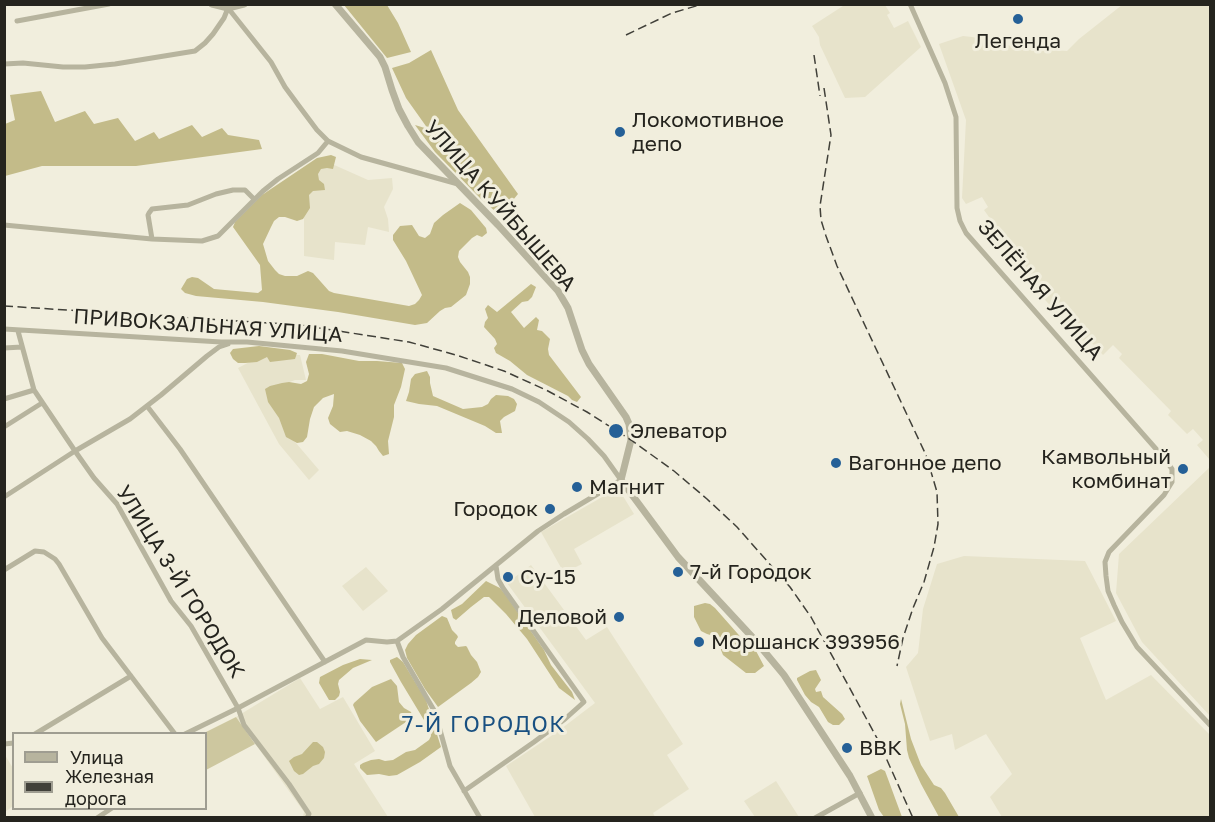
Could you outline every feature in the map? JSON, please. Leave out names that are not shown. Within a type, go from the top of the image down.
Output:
[{"type":"street","points":[[17,21],[109,4]]},
{"type":"street","points":[[212,4],[228,8],[244,4]]},
{"type":"street","name":"УЛИЦА КУЙБЫШЕВА","points":[[335,4],[380,57],[399,109],[418,142],[558,291],[568,308],[586,357],[630,424],[632,440],[621,480]]},
{"type":"street","name":"ЗЕЛЁНАЯ УЛИЦА","points":[[910,4],[945,83],[956,117],[957,208],[966,233],[1172,469],[1172,482],[1164,495],[1108,552],[1105,562],[1108,591],[1122,622],[1137,647],[1210,725]]},
{"type":"street","points":[[4,64],[85,67],[195,51],[213,34],[228,8]]},
{"type":"street","points":[[228,8],[271,62],[285,87],[317,130],[328,141],[362,157],[460,185]]},
{"type":"street","points":[[4,225],[152,239],[202,241],[218,236],[254,199],[278,179],[318,153],[328,141]]},
{"type":"street","points":[[152,239],[148,215],[152,209],[188,205],[233,190],[245,190],[254,199]]},
{"type":"street","name":"ПРИВОКЗАЛЬНАЯ УЛИЦА","points":[[4,329],[222,344],[247,342],[342,351],[446,368],[512,388],[538,402],[569,422],[588,439],[604,456],[621,480]]},
{"type":"street","name":"УЛИЦА 3-Й ГОРОДОК","points":[[18,331],[34,390],[94,478],[117,504],[171,601],[191,626],[238,708],[244,725],[289,784],[308,816]]},
{"type":"street","points":[[4,497],[130,419],[222,344]]},
{"type":"street","points":[[4,348],[22,347]]},
{"type":"street","points":[[4,399],[34,390]]},
{"type":"street","points":[[4,427],[42,403]]},
{"type":"street","points":[[147,406],[180,450],[325,662]]},
{"type":"street","points":[[188,732],[366,640],[397,641],[442,609],[547,526],[621,480],[678,557],[784,675],[860,793],[872,818]]},
{"type":"street","points":[[4,570],[35,551],[44,552],[56,560],[102,638],[173,732]]},
{"type":"street","points":[[464,791],[534,742],[584,702],[503,588],[498,579],[496,566]]},
{"type":"street","points":[[397,641],[403,657],[435,712],[450,766],[480,818]]},
{"type":"street","points":[[38,732],[131,676]]},
{"type":"street","points":[[815,818],[860,793]]},
{"type":"shaded area","points":[[846,4],[885,5],[894,28],[908,21],[921,47],[865,97],[845,98],[812,26]]},
{"type":"shaded area","points":[[344,5],[387,5],[411,52],[387,58]]},
{"type":"shaded area","points":[[1122,5],[1210,5],[1210,460],[1197,445],[1203,440],[1193,429],[1187,434],[1168,415],[1171,411],[1119,358],[1122,354],[1113,345],[1103,355],[1087,338],[1083,341],[1010,262],[1015,257],[996,237],[1001,234],[984,210],[988,207],[982,197],[966,204],[962,198],[966,120],[939,44],[963,36],[989,39],[1014,47],[1067,51]]},
{"type":"shaded area","points":[[431,50],[458,110],[518,194],[496,212],[435,152],[415,125],[428,129],[406,98],[392,68],[409,63]]},
{"type":"shaded area","points":[[41,91],[55,122],[85,111],[94,124],[118,118],[135,141],[154,132],[159,139],[192,125],[202,137],[222,128],[228,135],[259,140],[262,149],[136,166],[42,166],[5,176],[5,124],[15,120],[10,95]]},
{"type":"shaded area","points":[[331,155],[336,157],[333,169],[321,169],[318,174],[325,190],[313,191],[309,195],[310,208],[303,219],[297,221],[279,217],[271,227],[263,244],[268,261],[275,270],[285,276],[297,276],[308,271],[334,293],[409,306],[415,304],[422,295],[393,240],[393,235],[400,226],[412,225],[419,236],[425,238],[430,234],[434,223],[460,203],[471,210],[486,228],[487,233],[482,237],[477,235],[472,238],[459,251],[460,262],[470,277],[466,295],[451,307],[440,311],[427,323],[415,325],[263,302],[196,296],[185,293],[181,289],[187,279],[192,277],[198,278],[214,289],[258,293],[262,290],[260,265],[233,227],[235,222],[262,195],[317,158]]},
{"type":"shaded area","points":[[323,160],[368,180],[392,178],[393,189],[384,207],[389,232],[368,227],[365,245],[335,242],[334,260],[304,256],[304,192]]},
{"type":"shaded area","points":[[531,284],[536,287],[532,297],[511,312],[524,328],[536,317],[539,320],[537,330],[542,331],[550,339],[549,355],[581,397],[577,402],[527,375],[496,353],[495,339],[484,327],[488,318],[485,309],[488,305],[497,312]]},
{"type":"shaded area","points":[[259,346],[297,353],[295,359],[270,362],[267,357],[257,362],[238,363],[230,353],[233,349]]},
{"type":"shaded area","points":[[309,354],[322,354],[359,361],[402,363],[405,369],[394,405],[394,417],[388,441],[389,454],[383,456],[371,441],[347,431],[340,432],[330,424],[328,418],[333,406],[334,394],[323,398],[314,407],[307,437],[303,442],[297,443],[286,437],[279,418],[268,402],[265,389],[282,383],[301,384],[307,381],[309,374],[306,362]]},
{"type":"shaded area","points":[[263,355],[300,355],[306,380],[295,380],[268,390],[290,436],[319,470],[309,480],[279,444],[238,368]]},
{"type":"shaded area","points":[[427,371],[433,396],[463,409],[482,407],[496,395],[514,399],[517,404],[515,411],[500,421],[502,433],[496,433],[437,406],[406,401],[411,379],[415,374]]},
{"type":"shaded area","points":[[1210,467],[1210,716],[1142,642],[1116,593],[1119,554]]},
{"type":"shaded area","points":[[618,488],[634,514],[574,549],[582,564],[564,573],[541,532]]},
{"type":"shaded area","points":[[964,556],[1085,561],[1116,621],[1080,638],[1106,700],[1151,675],[1210,735],[1210,817],[1002,817],[990,797],[1012,774],[986,734],[955,750],[952,734],[930,741],[906,667],[918,653],[923,609],[937,564]]},
{"type":"shaded area","points":[[531,565],[586,640],[607,627],[683,744],[667,755],[689,789],[653,813],[655,817],[535,817],[506,766],[595,703],[507,583]]},
{"type":"shaded area","points":[[366,567],[388,591],[363,611],[342,586]]},
{"type":"shaded area","points":[[486,581],[500,588],[505,594],[544,650],[551,665],[572,692],[575,700],[559,688],[527,639],[489,597],[484,597],[456,620],[453,618],[451,610],[462,604]]},
{"type":"shaded area","points":[[705,603],[715,608],[756,651],[764,666],[755,673],[746,673],[723,655],[721,638],[701,631],[694,617],[694,606]]},
{"type":"shaded area","points":[[442,616],[447,618],[458,637],[455,644],[458,647],[467,647],[481,672],[471,683],[438,707],[407,658],[405,650],[416,635]]},
{"type":"shaded area","points":[[397,657],[403,662],[426,700],[441,747],[397,775],[367,775],[360,768],[363,763],[379,759],[393,760],[406,752],[415,750],[431,736],[430,730],[390,662]]},
{"type":"shaded area","points":[[360,659],[372,660],[353,668],[339,680],[339,696],[335,700],[329,700],[319,683],[320,677]]},
{"type":"shaded area","points":[[816,670],[821,680],[815,689],[816,692],[821,691],[823,697],[842,714],[845,719],[839,725],[828,722],[819,707],[805,695],[797,680],[810,671]]},
{"type":"shaded area","points":[[300,678],[320,709],[343,697],[375,751],[354,764],[388,817],[303,817],[304,812],[236,717]]},
{"type":"shaded area","points":[[391,679],[397,686],[399,702],[412,715],[409,720],[376,742],[360,721],[353,705],[372,687]]},
{"type":"shaded area","points":[[901,699],[911,739],[921,765],[934,785],[945,793],[959,817],[939,817],[921,784],[907,750]]},
{"type":"shaded area","points":[[236,717],[255,744],[207,769],[206,732]]},
{"type":"shaded area","points":[[313,742],[323,747],[324,758],[319,764],[299,775],[289,761],[302,754]]},
{"type":"shaded area","points":[[5,755],[12,767],[12,807],[5,812]]},
{"type":"shaded area","points":[[881,769],[885,771],[902,817],[884,817],[879,810],[867,776]]},
{"type":"shaded area","points":[[776,781],[799,817],[755,817],[744,801]]},
{"type":"railway","points":[[626,35],[672,13],[703,4]]},
{"type":"railway","points":[[814,55],[820,96]]},
{"type":"railway","points":[[824,88],[831,135],[820,206],[821,220],[837,266],[926,455],[937,492],[938,524],[934,547],[924,582],[903,638],[897,666]]},
{"type":"railway","points":[[4,306],[300,325],[409,342],[504,371],[587,412],[674,471],[707,499],[737,527],[790,587],[811,617],[878,740],[913,818]]},
{"type":"place","name":"Легенда","points":[[1018,19]]},
{"type":"place","name":"Локомотивное депо","points":[[620,132]]},
{"type":"place","name":"Элеватор","points":[[616,431]]},
{"type":"place","name":"Вагонное депо","points":[[836,463]]},
{"type":"place","name":"Камвольный комбинат","points":[[1183,469]]},
{"type":"place","name":"Магнит","points":[[577,487]]},
{"type":"place","name":"Городок","points":[[550,509]]},
{"type":"place","name":"7-й Городок","points":[[678,572]]},
{"type":"place","name":"Су-15","points":[[508,577]]},
{"type":"place","name":"Деловой","points":[[619,617]]},
{"type":"place","name":"Моршанск 393956","points":[[699,642]]},
{"type":"place","name":"ВВК","points":[[847,748]]},
{"type":"district","name":"7-Й ГОРОДОК","points":[[484,725]]}]
